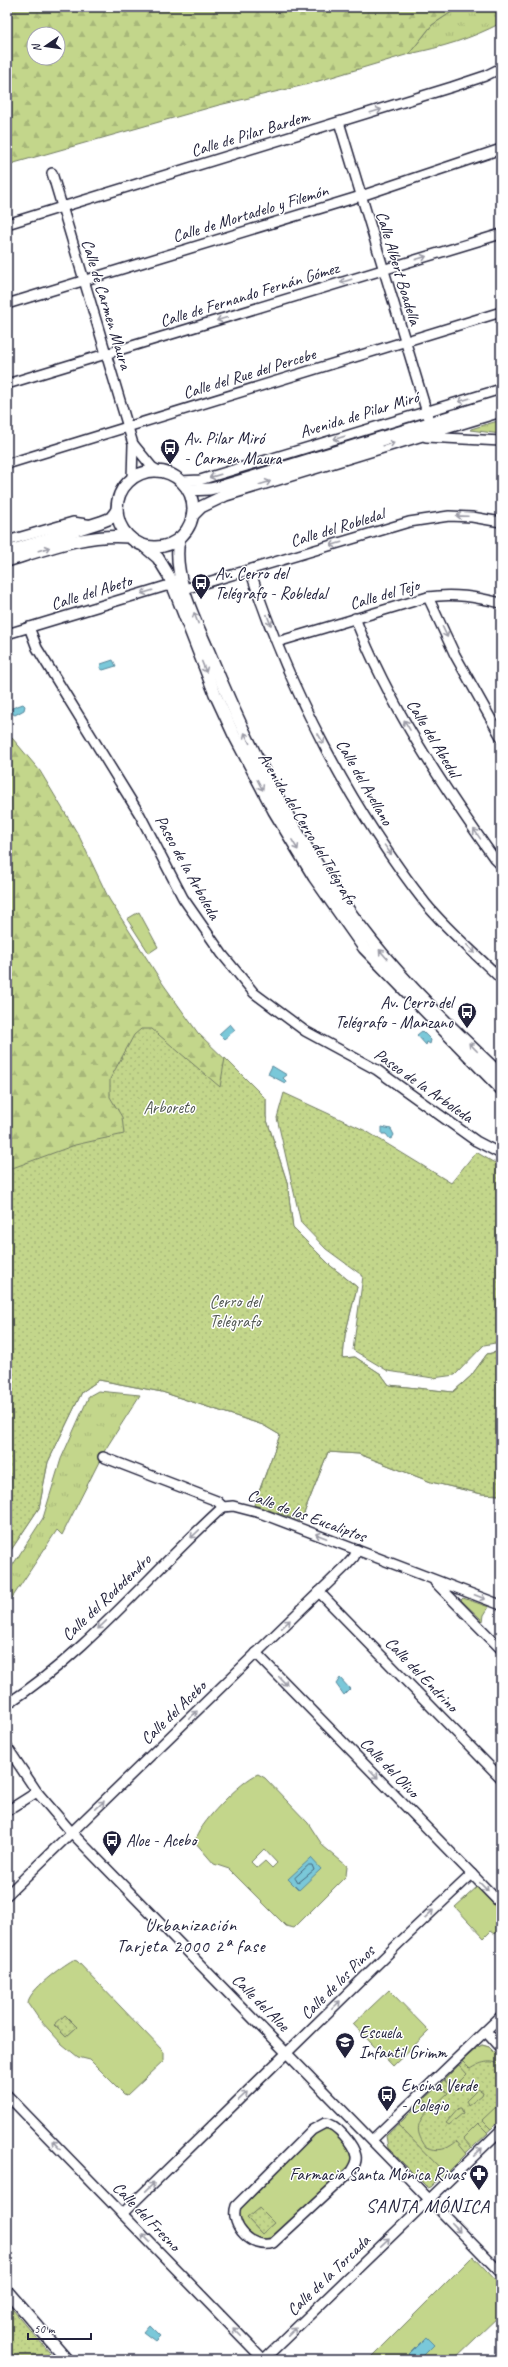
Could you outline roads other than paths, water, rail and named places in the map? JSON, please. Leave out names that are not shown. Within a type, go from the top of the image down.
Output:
[{"type":"street","name":"Calle de Pilar Bardem","points":[[7,224],[486,76],[501,68]]},
{"type":"street","name":"Calle Albert Boadella","points":[[339,122],[429,417]]},
{"type":"street","name":"Calle de Mortadelo y Filemón","points":[[7,304],[361,196],[501,149]]},
{"type":"street","name":"Calle de Carmen Maura","points":[[52,173],[133,444],[132,479]]},
{"type":"street","name":"Calle de Fernando Fernán Gómez","points":[[7,384],[501,234]]},
{"type":"street","name":"Calle del Rue del Percebe","points":[[7,464],[501,312]]},
{"type":"street","name":"Avenida de Pilar Miró","points":[[188,490],[217,487],[429,417],[501,389]]},
{"type":"street","name":"Avenida de Pilar Miró","points":[[180,481],[200,480],[429,417],[501,401]]},
{"type":"street","points":[[192,516],[201,507],[226,495],[501,411]]},
{"type":"street","points":[[414,437],[447,436],[501,441]]},
{"type":"street","name":"Calle de Carmen Maura","points":[[133,444],[152,468],[160,472]]},
{"type":"street","points":[[160,472],[180,481],[188,490],[192,503],[192,516],[187,530],[179,540],[164,546],[144,546],[129,537],[120,525],[117,510],[119,496],[132,479],[143,473],[160,472]]},
{"type":"street","points":[[7,552],[93,525],[111,518],[117,510]]},
{"type":"street","name":"Calle del Robledal","points":[[184,588],[250,570],[409,522],[449,516],[472,517],[501,522]]},
{"type":"street","points":[[7,541],[73,522],[93,525]]},
{"type":"street","points":[[7,561],[68,542],[118,536],[129,537]]},
{"type":"street","name":"Avenida del Cerro del Telégrafo","points":[[179,540],[178,567],[184,588],[205,643],[243,731],[283,806],[322,871],[354,918],[397,970],[501,1075]]},
{"type":"street","name":"Avenida del Cerro del Telégrafo","points":[[144,546],[162,563],[215,694],[234,735],[274,811],[314,877],[364,948],[501,1089]]},
{"type":"street","name":"Calle del Avellano","points":[[250,570],[277,642],[315,729],[375,833],[427,905],[501,979]]},
{"type":"street","points":[[172,585],[184,588]]},
{"type":"street","name":"Calle del Abeto","points":[[7,634],[172,585]]},
{"type":"street","name":"Calle del Tejo","points":[[277,642],[428,597],[445,594],[469,595],[501,603]]},
{"type":"street","points":[[428,597],[455,655],[501,737]]},
{"type":"street","name":"Calle del Abedul","points":[[355,618],[385,686],[433,769],[494,858],[501,865]]},
{"type":"street","name":"Paseo de la Arboleda","points":[[29,627],[37,648],[140,815],[183,898],[222,954],[254,993],[305,1031],[377,1070],[439,1115],[499,1152]]},
{"type":"street","name":"Calle de los Eucaliptos","points":[[103,1457],[217,1501],[223,1507],[233,1506],[260,1513],[501,1605]]},
{"type":"street","name":"Calle del Rododendro","points":[[7,1704],[29,1690],[87,1639],[223,1507]]},
{"type":"street","name":"Calle del Acebo","points":[[7,1895],[319,1592],[354,1557],[357,1550]]},
{"type":"street","points":[[434,1580],[501,1649]]},
{"type":"street","points":[[454,1602],[456,1593],[460,1590]]},
{"type":"street","name":"Calle del Endrino","points":[[319,1592],[501,1778]]},
{"type":"street","name":"Calle del Olivo","points":[[256,1653],[501,1904]]},
{"type":"street","name":"Calle del Aloe","points":[[7,1747],[37,1792],[72,1833],[288,2052],[501,2273]]},
{"type":"street","points":[[7,1811],[37,1792]]},
{"type":"street","name":"Calle de los Pinos","points":[[122,2214],[472,1874]]},
{"type":"street","points":[[372,2140],[501,2016]]},
{"type":"street","points":[[486,2031],[501,2048]]},
{"type":"street","name":"Calle del Fresno","points":[[7,2095],[264,2360]]},
{"type":"street","points":[[325,2123],[332,2125],[354,2149],[356,2157],[351,2171],[272,2243],[262,2246],[251,2239],[237,2225],[234,2218],[236,2206],[312,2130],[325,2123]]},
{"type":"street","name":"Calle de la Torcada","points":[[264,2360],[501,2130]]},
{"type":"street","points":[[7,2291],[67,2360]]},
{"type":"water","points":[[113,660],[116,666],[103,670],[100,668],[101,664]]},
{"type":"water","points":[[23,704],[25,706],[24,710],[15,715],[13,714],[12,708]]},
{"type":"water","points":[[230,1024],[235,1030],[224,1039],[219,1034]]},
{"type":"water","points":[[422,1031],[431,1040],[430,1044],[427,1042],[426,1045],[417,1035]]},
{"type":"water","points":[[272,1066],[287,1075],[283,1078],[286,1081],[285,1083],[268,1074]]},
{"type":"water","points":[[382,1127],[391,1129],[394,1135],[392,1138],[390,1139],[386,1134],[382,1134]]},
{"type":"water","points":[[340,1678],[350,1689],[344,1695],[336,1684]]},
{"type":"water","points":[[311,1858],[321,1869],[299,1890],[288,1879]]},
{"type":"water","points":[[149,2325],[160,2336],[155,2341],[143,2332]]},
{"type":"water","points":[[426,2337],[434,2345],[419,2360],[415,2360],[409,2354]]},
{"type":"place","name":"Av. Pilar Miró - Carmen Maura","points":[[170,465]]},
{"type":"place","name":"Av. Cerro del Telégrafo - Robledal","points":[[201,600]]},
{"type":"place","name":"Av. Cerro del Telégrafo - Manzano","points":[[467,1029]]},
{"type":"place","name":"Aloe - Acebo","points":[[112,1857]]},
{"type":"place","name":"Escuela Infantil Grimm","points":[[345,2059]]},
{"type":"place","name":"Encina Verde - Colegio","points":[[387,2112]]},
{"type":"place","name":"Farmacia Santa Mónica Rivas","points":[[479,2191]]},
{"type":"district","name":"Urbanización Tarjeta 2000 2ª fase","points":[[191,1935]]},
{"type":"district","name":"SANTA MÓNICA","points":[[428,2205]]},
{"type":"park label","name":"Arboreto","points":[[169,1107]]},
{"type":"park label","name":"Cerro del Telégrafo","points":[[235,1311]]}]
